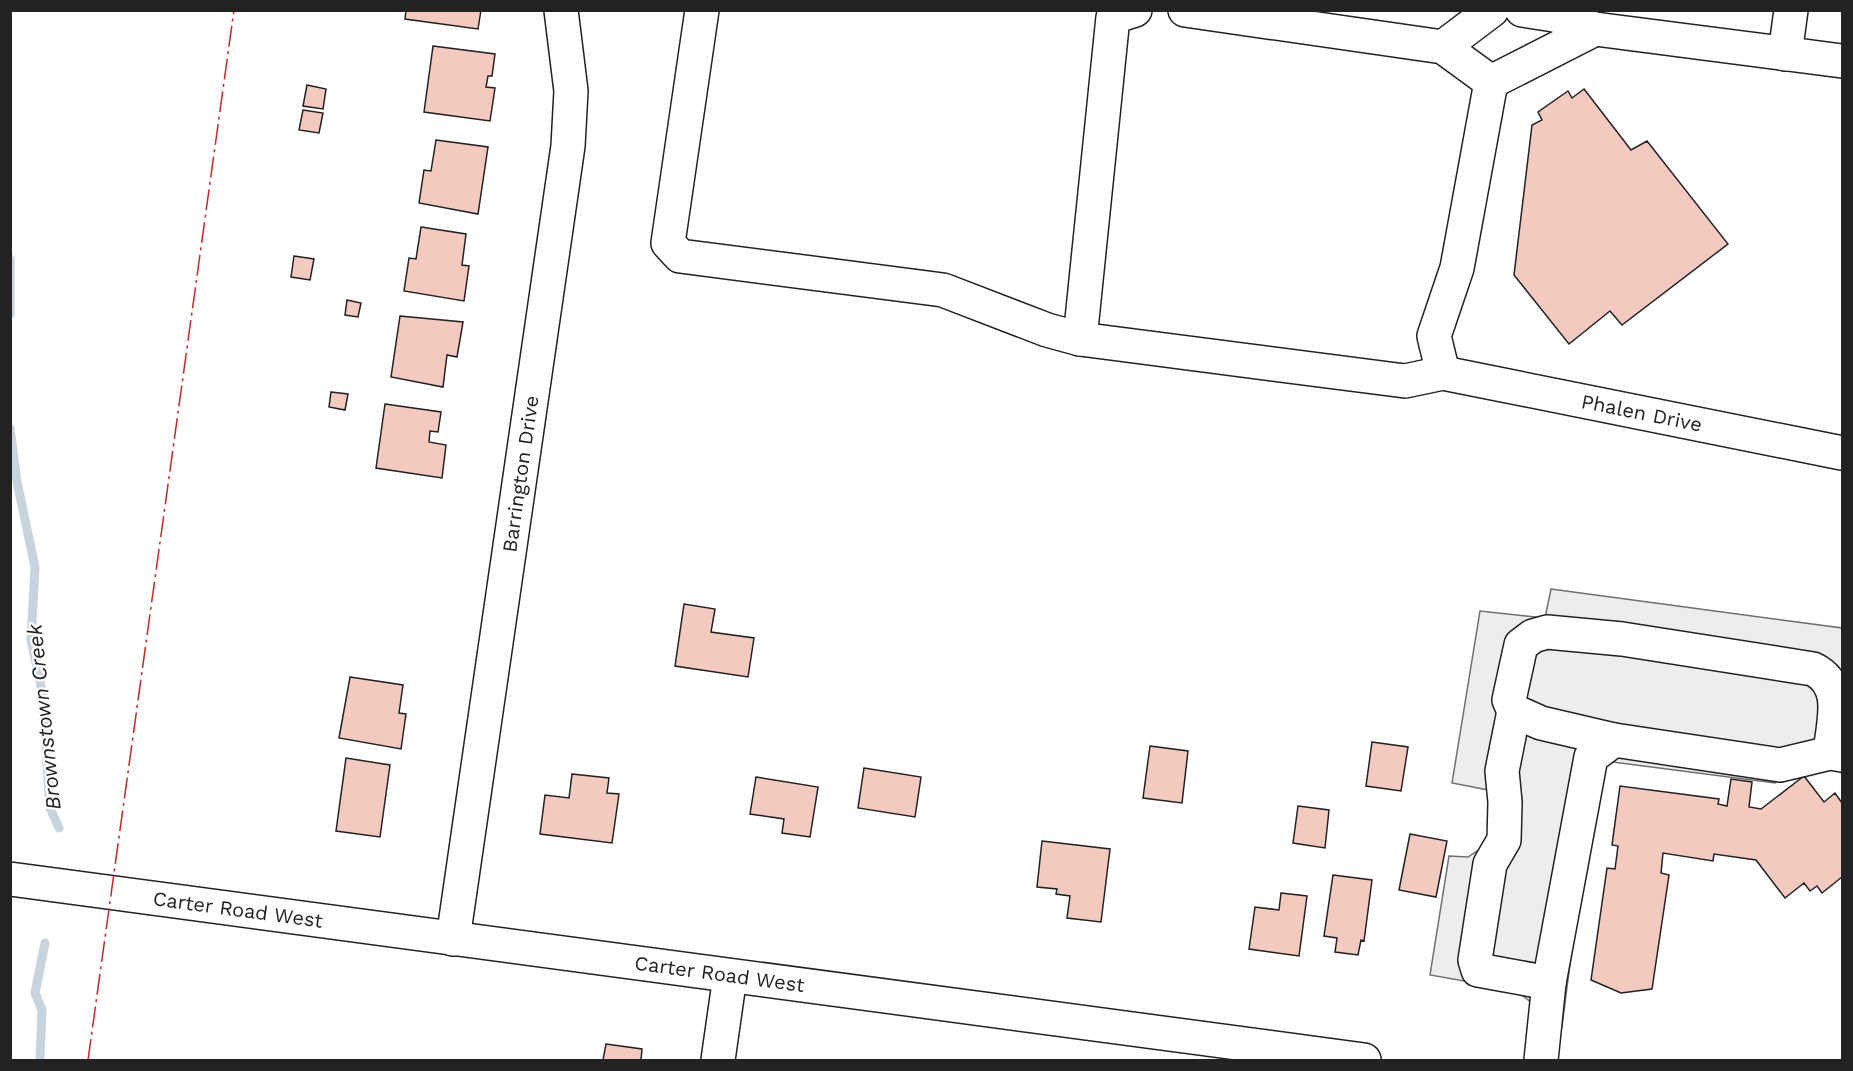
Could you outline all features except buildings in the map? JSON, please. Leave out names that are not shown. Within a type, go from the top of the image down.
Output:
[{"type":"street","name":"Barrington Drive","points":[[453,939],[568,146],[571,91],[561,10]]},
{"type":"street","points":[[702,10],[668,243],[680,256],[943,290],[1047,330],[1080,339],[1405,381],[1443,374],[1434,336],[1457,268],[1491,82]]},
{"type":"street","points":[[1185,10],[1443,47],[1491,82]]},
{"type":"street","points":[[1443,47],[1492,10]]},
{"type":"street","points":[[1522,10],[1554,15],[1595,29],[1842,61]]},
{"type":"street","points":[[1785,54],[1791,10]]},
{"type":"street","points":[[1080,339],[1117,13]]},
{"type":"street","points":[[1491,82],[1595,29]]},
{"type":"street","name":"Phalen Drive","points":[[1443,374],[1842,453]]},
{"type":"street","points":[[1514,711],[1542,723],[1614,740],[1780,765],[1836,754],[1835,699],[1832,684],[1825,675],[1813,669],[1622,639],[1547,632],[1533,636],[1521,645],[1509,700],[1514,711],[1502,771],[1505,802],[1504,840],[1490,864],[1475,960],[1479,970],[1549,983]]},
{"type":"street","points":[[1541,1060],[1549,983],[1592,757],[1614,740]]},
{"type":"street","name":"Carter Road West","points":[[10,879],[1364,1060]]},
{"type":"street","points":[[718,1060],[730,976]]},
{"type":"shaded area","points":[[1551,589],[1842,628],[1842,725],[1800,765],[1775,783],[1605,761],[1595,771],[1562,1026],[1515,990],[1430,975],[1449,856],[1468,857],[1480,849],[1488,834],[1491,800],[1488,790],[1452,783],[1480,611],[1545,618]]},
{"type":"waterway","name":"Brownstown Creek","points":[[10,259],[10,314]]},
{"type":"waterway","name":"Brownstown Creek","points":[[10,428],[17,482],[35,567],[31,640],[42,691],[50,808],[59,828]]},
{"type":"waterway","name":"Brownstown Creek","points":[[40,1060],[42,1010],[35,993],[45,943]]},
{"type":"power","points":[[88,1060],[234,10]]}]
